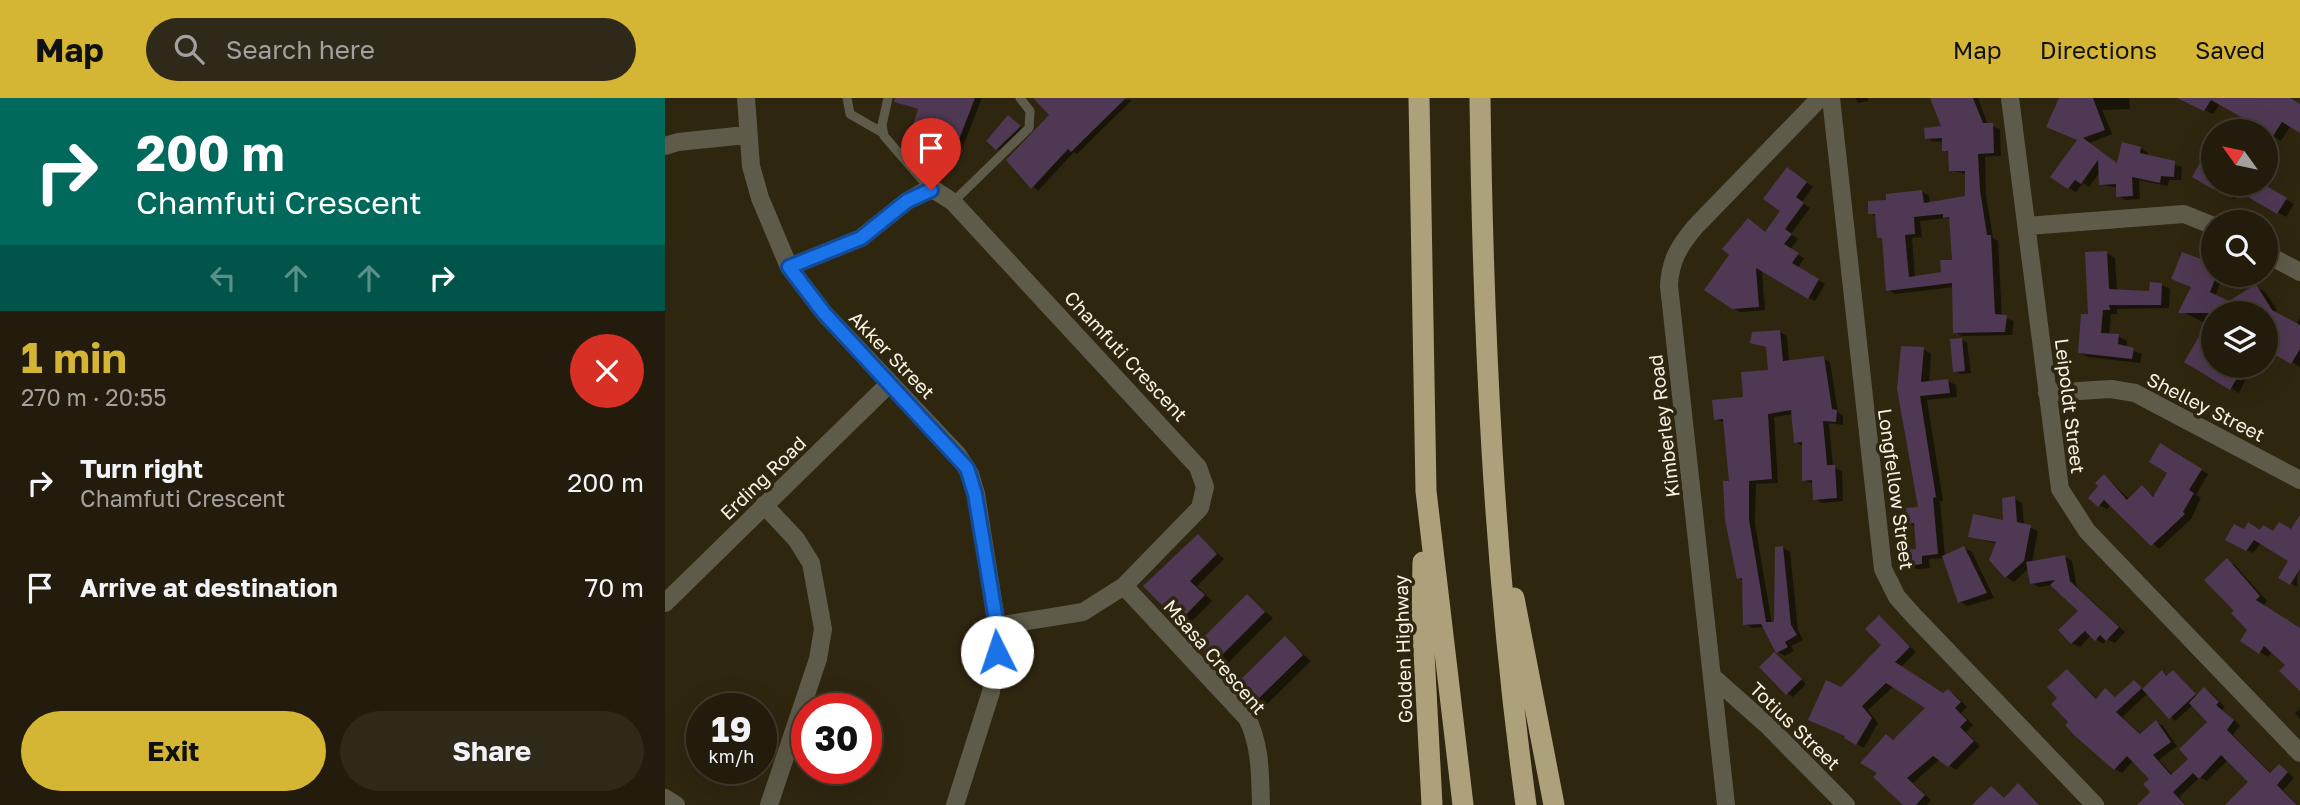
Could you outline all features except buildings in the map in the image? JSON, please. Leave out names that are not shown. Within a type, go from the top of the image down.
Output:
[{"type":"highway","points":[[1419,98],[1426,491],[1463,805]]},
{"type":"highway","points":[[1480,98],[1495,500],[1508,670],[1526,805]]},
{"type":"highway","name":"Golden Highway","points":[[1426,491],[1422,614],[1432,805]]},
{"type":"highway","points":[[1495,500],[1554,805]]},
{"type":"street","name":"Akker Street","points":[[746,98],[746,135],[760,198],[789,267],[817,305],[953,450],[970,474],[997,626],[996,674],[954,805]]},
{"type":"street","name":"Kimberley Road","points":[[1726,805],[1669,286],[1670,268],[1683,242],[1695,227],[1820,98]]},
{"type":"street","name":"Longfellow Street","points":[[1831,98],[1883,569],[1905,606],[2095,805]]},
{"type":"street","name":"Leipoldt Street","points":[[2010,98],[2056,474],[2079,521],[2300,753]]},
{"type":"street","points":[[665,146],[678,142],[746,135]]},
{"type":"street","points":[[789,267],[861,238],[907,201],[931,190]]},
{"type":"street","name":"Chamfuti Crescent","points":[[931,190],[953,202],[1174,439],[1202,475],[1204,494],[1195,516],[1124,586],[1083,612],[997,626]]},
{"type":"street","points":[[2027,226],[2184,214],[2201,221]]},
{"type":"street","points":[[2278,260],[2300,272]]},
{"type":"street","name":"Erding Road","points":[[665,603],[890,383]]},
{"type":"street","name":"Shelley Street","points":[[2047,393],[2111,389],[2135,393],[2300,480]]},
{"type":"street","points":[[764,505],[796,539],[811,563],[823,629],[818,659],[769,805]]},
{"type":"street","name":"Msasa Crescent","points":[[1124,586],[1247,719],[1254,733],[1259,755],[1261,805]]},
{"type":"street","name":"Totius Street","points":[[1714,678],[1776,734],[1846,805]]},
{"type":"street","points":[[665,798],[676,805]]},
{"type":"lane","points":[[847,98],[850,114],[883,132],[931,190]]},
{"type":"lane","points":[[883,132],[888,98]]},
{"type":"lane","points":[[953,202],[1029,128],[1030,111],[1020,98]]},
{"type":"route","points":[[931,190],[907,201],[861,238],[789,267],[824,313],[967,468],[973,483],[997,626],[997,652]]}]
